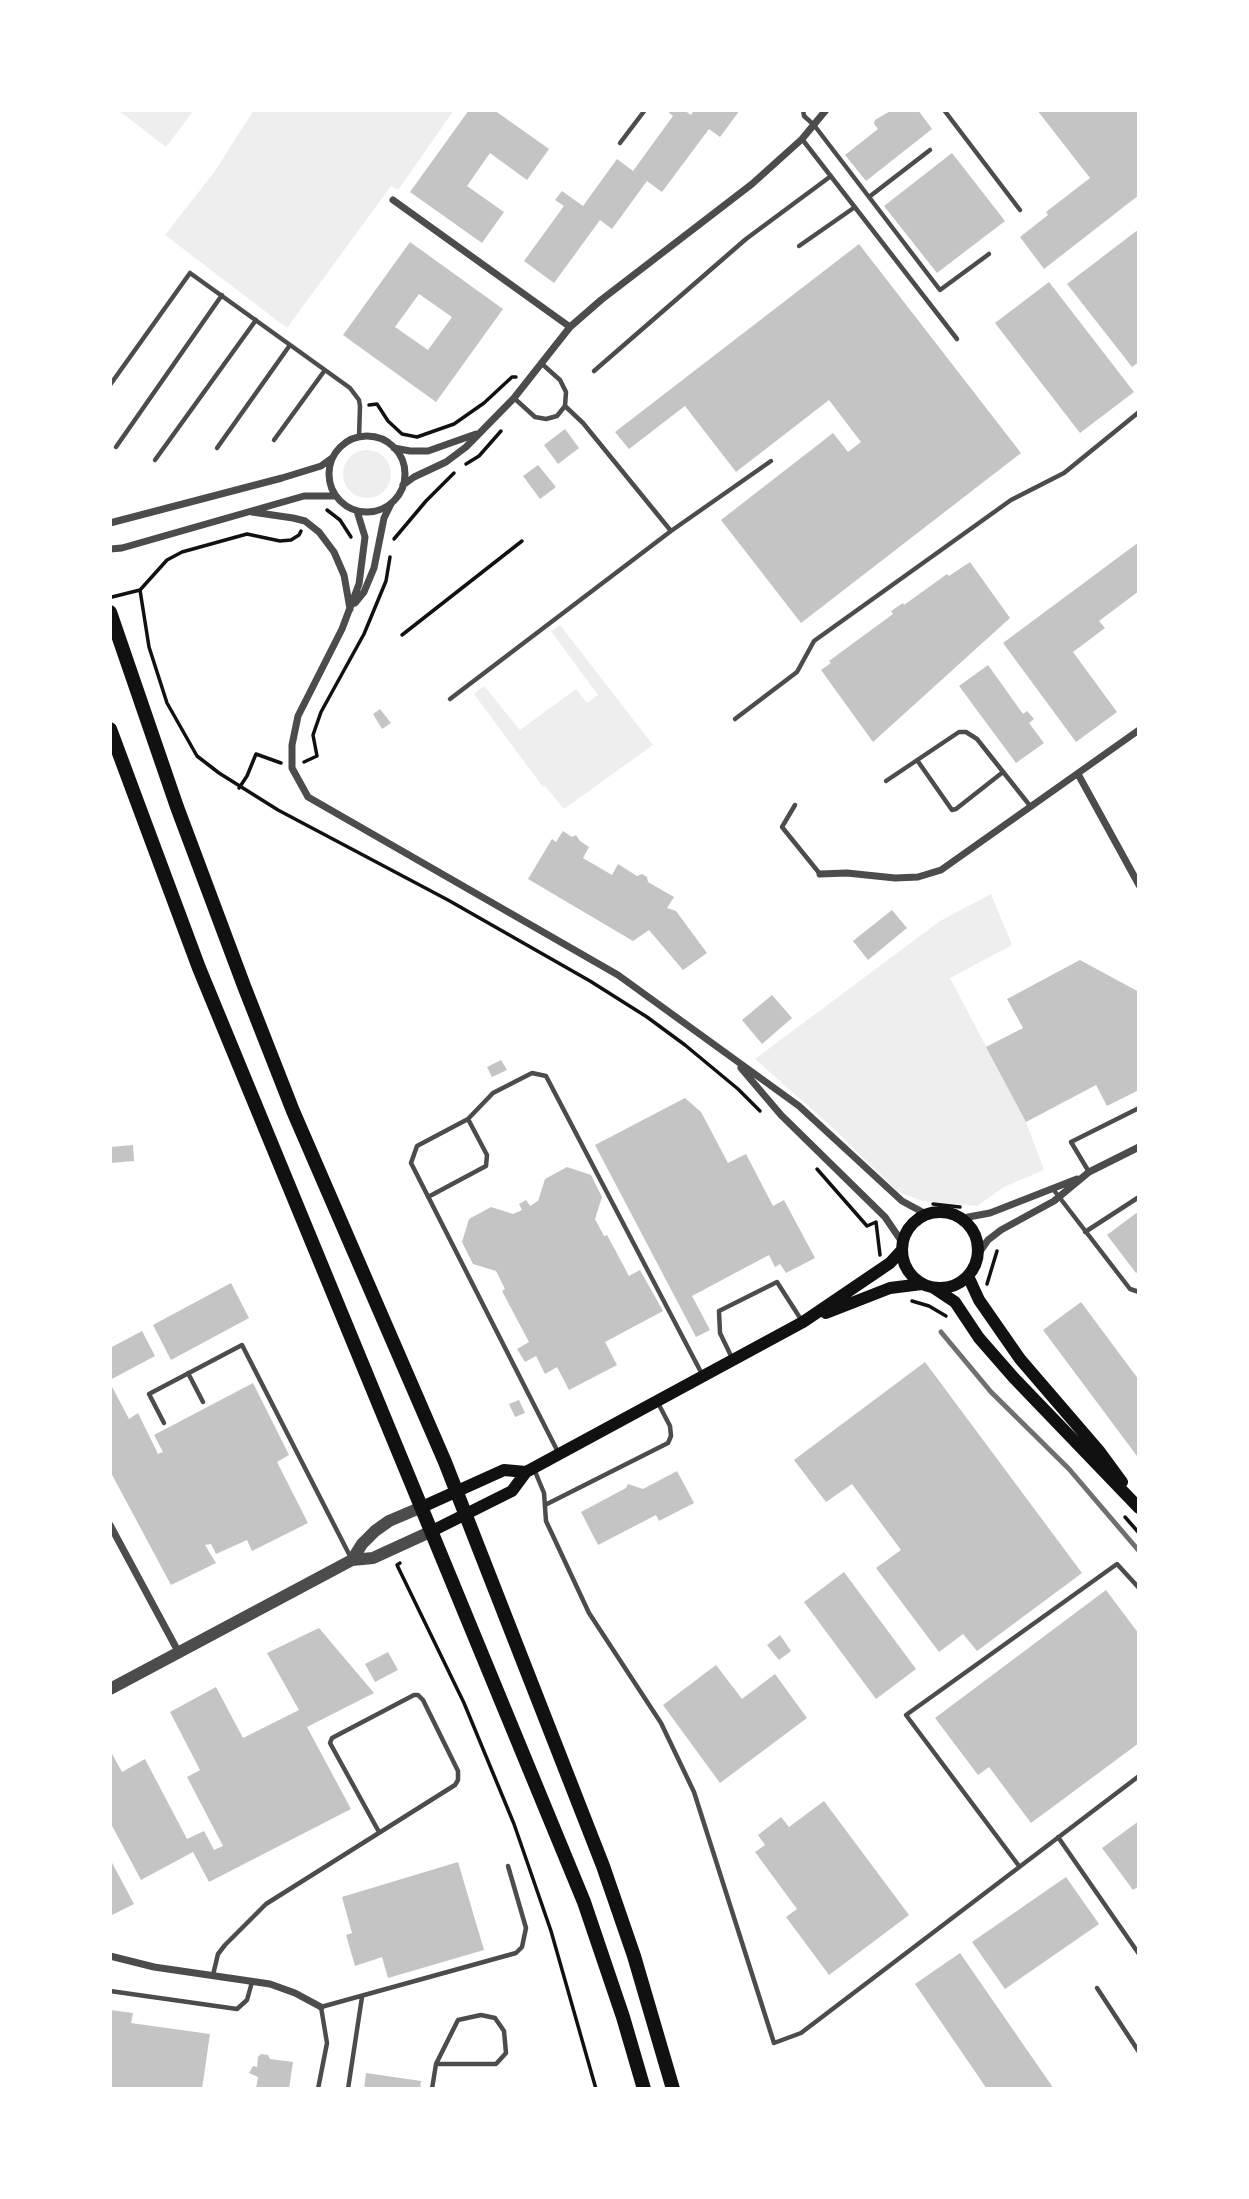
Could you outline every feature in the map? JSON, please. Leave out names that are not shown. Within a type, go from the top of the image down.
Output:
[{"type":"main road","points":[[110,612],[177,807],[273,1061],[456,1491],[603,1866],[648,2001],[673,2089]]},
{"type":"main road","points":[[110,729],[199,968],[584,1902],[644,2089]]},
{"type":"main road","points":[[803,1322],[890,1288],[928,1286],[946,1288],[958,1284],[968,1276],[979,1253],[977,1240],[963,1213],[939,1211],[915,1220],[907,1230],[902,1246],[904,1264],[911,1276],[928,1286],[955,1302],[979,1338],[1014,1378],[1139,1506]]},
{"type":"main road","points":[[432,1531],[512,1491],[530,1470],[803,1322],[881,1269],[902,1246]]},
{"type":"main road","points":[[968,1276],[979,1300],[1020,1359],[1100,1451],[1139,1506]]},
{"type":"main road","points":[[422,1507],[504,1470],[530,1470]]},
{"type":"street","points":[[350,609],[364,592],[374,568],[384,518],[403,485],[414,477],[446,463],[466,447],[514,398],[570,327],[752,184],[802,139],[826,110]]},
{"type":"street","points":[[393,200],[570,327]]},
{"type":"street","points":[[110,523],[321,466],[345,443],[359,437],[380,439],[394,448],[410,452],[428,451],[477,434]]},
{"type":"street","points":[[394,448],[404,465],[403,485]]},
{"type":"street","points":[[332,458],[328,470],[329,484],[341,503],[357,512],[369,513],[392,503]]},
{"type":"street","points":[[110,549],[122,548],[304,496],[335,496]]},
{"type":"street","points":[[248,512],[305,521],[319,531],[334,551],[344,575],[350,609]]},
{"type":"street","points":[[357,512],[365,537],[359,584],[350,609],[298,716],[292,746],[292,768],[308,797],[618,975],[799,1106],[902,1201],[926,1214]]},
{"type":"street","points":[[820,874],[847,873],[895,878],[918,877],[941,870],[1139,730]]},
{"type":"street","points":[[1078,774],[1139,885]]},
{"type":"street","points":[[731,1057],[781,1115],[885,1217],[902,1246]]},
{"type":"street","points":[[979,1253],[988,1240],[1000,1230],[1059,1198],[1088,1172],[1139,1147]]},
{"type":"street","points":[[963,1213],[990,1213],[1081,1177]]},
{"type":"street","points":[[352,1560],[362,1544],[375,1531],[389,1521],[422,1507]]},
{"type":"street","points":[[110,1525],[179,1653]]},
{"type":"street","points":[[110,1689],[352,1560],[373,1559],[432,1531]]},
{"type":"street","points":[[110,1956],[154,1967],[270,1984],[321,2007]]},
{"type":"lane","points":[[621,143],[645,110]]},
{"type":"lane","points":[[803,110],[804,116],[814,125],[940,290],[989,254]]},
{"type":"lane","points":[[944,110],[1020,210]]},
{"type":"lane","points":[[802,139],[957,339]]},
{"type":"lane","points":[[869,197],[930,150]]},
{"type":"lane","points":[[594,371],[746,239],[831,176]]},
{"type":"lane","points":[[799,246],[855,207]]},
{"type":"lane","points":[[110,385],[190,273],[350,388],[359,400],[359,437]]},
{"type":"lane","points":[[116,447],[222,295]]},
{"type":"lane","points":[[155,460],[256,320]]},
{"type":"lane","points":[[217,448],[290,345]]},
{"type":"lane","points":[[514,398],[535,417],[546,419],[557,415],[565,406],[566,392],[560,380],[541,363]]},
{"type":"lane","points":[[274,440],[325,370]]},
{"type":"lane","points":[[565,406],[583,423],[671,531]]},
{"type":"lane","points":[[736,719],[797,672],[814,641],[1011,500],[1064,473],[1139,412]]},
{"type":"lane","points":[[450,699],[671,531],[771,461]]},
{"type":"lane","points":[[886,781],[958,732],[966,732],[977,739],[1031,807]]},
{"type":"lane","points":[[917,760],[952,810],[1003,772]]},
{"type":"lane","points":[[796,805],[782,827],[820,874]]},
{"type":"lane","points":[[560,1454],[411,1163],[417,1146],[468,1119],[493,1093],[532,1073],[546,1076],[703,1377]]},
{"type":"lane","points":[[1088,1172],[1071,1142],[1139,1108]]},
{"type":"lane","points":[[428,1197],[486,1166],[487,1155],[468,1119]]},
{"type":"lane","points":[[1052,1188],[1130,1289],[1139,1292]]},
{"type":"lane","points":[[1085,1232],[1139,1197]]},
{"type":"lane","points":[[733,1360],[720,1333],[719,1311],[777,1282],[803,1322]]},
{"type":"lane","points":[[164,1423],[149,1394],[243,1345],[352,1560]]},
{"type":"lane","points":[[188,1373],[203,1402]]},
{"type":"lane","points":[[545,1505],[668,1443],[671,1436],[670,1426],[657,1402]]},
{"type":"lane","points":[[530,1470],[544,1493],[546,1521],[590,1613],[661,1723],[694,1792],[774,2043],[801,2033],[1139,1776]]},
{"type":"lane","points":[[1019,1866],[906,1715],[1117,1564],[1139,1588]]},
{"type":"lane","points":[[213,1975],[218,1954],[266,1904],[455,1785],[458,1771],[418,1695],[332,1738],[330,1743],[379,1832]]},
{"type":"lane","points":[[1058,1837],[1139,1954]]},
{"type":"lane","points":[[318,2089],[327,2043],[321,2007],[516,1952],[522,1947],[526,1928],[508,1866]]},
{"type":"lane","points":[[110,1991],[237,2009],[247,2000],[252,1982]]},
{"type":"lane","points":[[1097,1989],[1139,2052]]},
{"type":"lane","points":[[348,2089],[362,1997]]},
{"type":"lane","points":[[432,2089],[436,2064],[458,2020],[481,2015],[495,2018],[504,2031],[506,2053],[496,2064],[436,2064]]},
{"type":"path","points":[[360,406],[377,404],[388,421],[402,434],[417,437],[454,424],[484,403],[512,377],[528,379]]},
{"type":"path","points":[[239,788],[256,754],[292,768],[317,756],[313,735],[321,712],[364,634],[386,581],[394,538],[448,479],[479,456],[522,406]]},
{"type":"path","points":[[110,597],[140,590],[167,560],[182,552],[247,534],[279,541],[291,540],[299,535],[311,507],[330,510],[351,537],[365,537]]},
{"type":"path","points":[[402,635],[522,541]]},
{"type":"path","points":[[140,590],[149,647],[167,703],[197,756],[239,788],[448,900],[590,981],[647,1017],[738,1089],[768,1119]]},
{"type":"path","points":[[815,1167],[867,1226],[885,1217]]},
{"type":"path","points":[[902,1201],[911,1200],[963,1213]]},
{"type":"path","points":[[876,1222],[880,1255],[877,1262],[881,1269]]},
{"type":"path","points":[[979,1300],[985,1291],[1003,1237],[1000,1230]]},
{"type":"path","points":[[890,1288],[893,1296],[929,1306],[950,1318],[961,1310]]},
{"type":"path","points":[[1122,1514],[1139,1534]]},
{"type":"path","points":[[403,1545],[408,1556],[397,1564],[464,1703],[514,1824],[554,1942],[596,2089]]},
{"type":"shaded area","points":[[118,110],[194,110],[166,147]]},
{"type":"shaded area","points":[[254,110],[454,110],[398,190],[391,186],[287,328],[165,235],[215,171]]},
{"type":"shaded area","points":[[367,450],[384,457],[391,474],[384,491],[367,498],[350,491],[343,474],[350,457]]},
{"type":"shaded area","points":[[560,625],[653,745],[564,809],[545,786],[543,787],[474,694],[484,686],[520,730],[576,689],[587,703],[598,695],[551,631]]},
{"type":"shaded area","points":[[991,894],[1012,945],[950,978],[1026,1122],[1044,1170],[1004,1187],[977,1206],[923,1201],[898,1192],[833,1128],[755,1059],[940,921]]},
{"type":"building","points":[[469,110],[494,110],[549,149],[527,180],[490,153],[467,186],[504,212],[482,243],[410,192]]},
{"type":"building","points":[[666,110],[684,110],[691,115],[694,110],[740,110],[720,137],[709,129],[662,192],[647,181],[612,229],[600,220],[554,283],[524,261],[564,206],[555,200],[562,191],[583,206],[617,159],[633,171],[673,116]]},
{"type":"building","points":[[892,110],[918,110],[932,129],[866,181],[845,155],[878,129],[874,124],[875,120]]},
{"type":"building","points":[[1037,110],[1139,110],[1139,195],[1044,269],[1020,237],[1048,215],[1046,212],[1090,178]]},
{"type":"building","points":[[952,153],[1005,221],[937,273],[884,206]]},
{"type":"building","points":[[1139,229],[1139,362],[1132,367],[1067,284]]},
{"type":"building","points":[[410,242],[503,309],[436,402],[343,335]],"holes":[[[419,294],[452,317],[428,350],[395,327]]]},
{"type":"building","points":[[859,244],[1021,453],[801,623],[721,520],[833,433],[848,452],[861,442],[829,400],[736,472],[685,406],[629,449],[615,432]]},
{"type":"building","points":[[1049,282],[1134,392],[1080,433],[995,323]]},
{"type":"building","points":[[565,429],[579,448],[558,464],[544,445]]},
{"type":"building","points":[[538,465],[556,487],[540,499],[523,476]]},
{"type":"building","points":[[1139,542],[1139,591],[1099,621],[1105,628],[1073,652],[1117,712],[1076,742],[1003,643]]},
{"type":"building","points":[[970,562],[1010,618],[873,742],[821,670],[831,663],[829,661],[893,614],[891,611]]},
{"type":"building","points":[[988,665],[1023,714],[1027,711],[1034,719],[1029,723],[1044,743],[1016,763],[959,686]]},
{"type":"building","points":[[380,709],[391,723],[382,729],[373,714]]},
{"type":"building","points":[[563,831],[572,837],[576,835],[589,847],[583,858],[612,875],[618,864],[637,876],[642,874],[647,877],[648,882],[674,897],[667,908],[676,911],[707,953],[683,970],[649,930],[633,941],[528,879],[552,839],[556,842]]},
{"type":"building","points":[[892,910],[907,928],[868,960],[853,941]]},
{"type":"building","points":[[1080,960],[1139,992],[1139,1090],[1107,1106],[1096,1085],[1026,1122],[986,1047],[1023,1028],[1007,999]]},
{"type":"building","points":[[772,995],[792,1018],[762,1044],[742,1020]]},
{"type":"building","points":[[501,1060],[507,1070],[492,1077],[487,1067]]},
{"type":"building","points":[[685,1098],[701,1112],[728,1163],[746,1154],[773,1206],[784,1200],[815,1258],[786,1273],[780,1264],[775,1267],[769,1255],[692,1296],[710,1330],[696,1337],[595,1145]]},
{"type":"building","points":[[133,1145],[134,1161],[110,1163],[110,1147]]},
{"type":"building","points":[[567,1167],[591,1175],[602,1197],[595,1219],[604,1236],[607,1235],[629,1276],[640,1270],[663,1311],[605,1342],[617,1365],[569,1390],[557,1367],[545,1374],[536,1356],[525,1362],[517,1349],[529,1342],[502,1291],[505,1289],[496,1271],[473,1264],[462,1242],[469,1219],[491,1207],[513,1214],[522,1210],[519,1204],[526,1200],[530,1206],[538,1201],[545,1179]]},
{"type":"building","points":[[1139,1211],[1139,1271],[1136,1273],[1107,1235]]},
{"type":"building","points":[[231,1283],[249,1318],[171,1360],[153,1325]]},
{"type":"building","points":[[1081,1302],[1139,1380],[1137,1456],[1043,1330]]},
{"type":"building","points":[[142,1331],[155,1356],[110,1380],[110,1348]]},
{"type":"building","points":[[925,1362],[1082,1573],[977,1651],[963,1634],[939,1652],[876,1568],[901,1550],[852,1484],[826,1502],[794,1460]]},
{"type":"building","points":[[110,1383],[129,1419],[138,1413],[158,1454],[163,1452],[154,1435],[253,1383],[289,1455],[277,1462],[308,1523],[252,1551],[247,1540],[216,1554],[211,1544],[205,1545],[216,1563],[171,1585],[110,1471]]},
{"type":"building","points":[[519,1400],[525,1413],[515,1417],[509,1404]]},
{"type":"building","points":[[677,1471],[694,1503],[659,1521],[656,1515],[598,1545],[581,1512],[626,1488],[628,1484],[643,1489]]},
{"type":"building","points":[[844,1572],[916,1669],[876,1699],[804,1602]]},
{"type":"building","points":[[1106,1590],[1139,1634],[1139,1743],[1031,1823],[989,1767],[978,1775],[935,1718]]},
{"type":"building","points":[[319,1628],[374,1693],[307,1727],[351,1809],[209,1882],[193,1852],[141,1880],[110,1822],[110,1750],[122,1772],[145,1759],[187,1839],[204,1831],[214,1850],[223,1846],[187,1777],[200,1770],[170,1712],[216,1687],[243,1738],[299,1710],[267,1653]]},
{"type":"building","points":[[780,1635],[791,1651],[779,1660],[767,1645]]},
{"type":"building","points":[[388,1652],[398,1670],[375,1682],[365,1664]]},
{"type":"building","points":[[716,1665],[742,1699],[775,1674],[807,1718],[720,1783],[663,1705]]},
{"type":"building","points":[[824,1801],[909,1915],[829,1975],[786,1917],[797,1909],[755,1852],[765,1845],[758,1835],[781,1817],[789,1827]]},
{"type":"building","points":[[1139,1821],[1139,1886],[1133,1890],[1102,1848]]},
{"type":"building","points":[[110,1859],[134,1904],[110,1916]]},
{"type":"building","points":[[458,1862],[484,1950],[388,1978],[382,1957],[355,1966],[346,1935],[352,1933],[342,1897]]},
{"type":"building","points":[[1066,1877],[1099,1924],[1005,1989],[972,1942]]},
{"type":"building","points":[[960,1953],[1054,2089],[987,2089],[915,1984]]},
{"type":"building","points":[[110,2010],[133,2013],[131,2023],[210,2034],[202,2089],[110,2089]]},
{"type":"building","points":[[261,2054],[268,2055],[270,2059],[293,2062],[289,2089],[256,2089],[258,2077],[249,2073],[253,2066],[257,2067]]},
{"type":"building","points":[[366,2073],[421,2081],[420,2089],[364,2089]]},
{"type":"railway","points":[[941,1332],[991,1392],[1069,1469],[1139,1551]]}]
